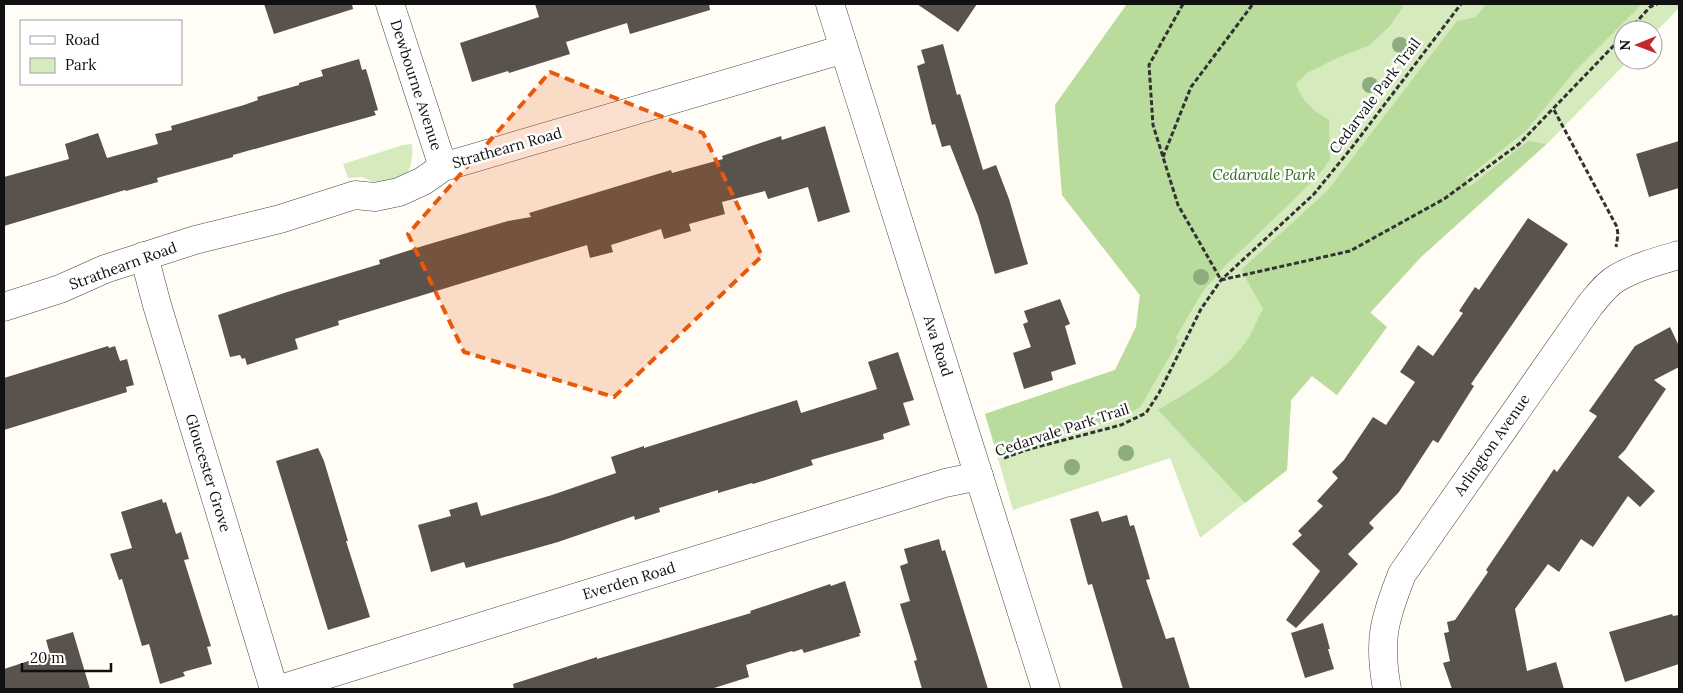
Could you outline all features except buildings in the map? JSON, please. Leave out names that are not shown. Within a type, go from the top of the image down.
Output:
[{"type":"street","name":"Dewbourne Avenue","points":[[390,4],[443,167]]},
{"type":"street","name":"Ava Road","points":[[830,4],[1046,689]]},
{"type":"street","name":"Strathearn Road","points":[[4,307],[60,289],[105,269],[195,240],[280,219],[355,194],[375,197],[400,192],[423,181],[443,167],[844,49]]},
{"type":"street","name":"Arlington Avenue","points":[[1387,689],[1382,660],[1382,638],[1386,617],[1402,574],[1601,291],[1616,278],[1679,255]]},
{"type":"street","name":"Gloucester Grove","points":[[144,256],[157,305],[274,689]]},
{"type":"street","name":"Everden Road","points":[[280,689],[944,483],[979,476]]},
{"type":"path","points":[[1182,4],[1149,65],[1153,125],[1178,205],[1221,280],[1350,251],[1444,199],[1519,144],[1554,110],[1613,47]]},
{"type":"path","points":[[1163,156],[1191,87],[1253,4]]},
{"type":"path","name":"Cedarvale Park Trail","points":[[979,476],[997,461],[1026,450],[1121,425],[1146,413],[1159,393],[1201,309],[1221,280],[1314,194],[1461,4]]},
{"type":"path","points":[[1639,20],[1650,8],[1657,4]]},
{"type":"path","points":[[1554,110],[1617,227],[1618,235],[1615,251]]},
{"type":"highlighted area","points":[[550,72],[703,133],[762,256],[614,397],[464,352],[408,234]]},
{"type":"green space","name":"Cedarvale Park","points":[[1127,4],[1679,4],[1679,8],[1663,25],[1663,20],[1613,20],[1613,70],[1619,70],[1546,145],[1421,257],[1370,312],[1387,327],[1337,395],[1312,376],[1291,400],[1287,470],[1200,538],[1170,458],[1013,510],[985,414],[1115,370],[1136,327],[1140,295],[1062,195],[1055,105]]},
{"type":"green space","points":[[1127,4],[1405,4],[1389,27],[1368,46],[1339,57],[1307,73],[1296,84],[1301,96],[1309,105],[1329,120],[1330,160],[1317,177],[1226,265],[1203,291],[1175,339],[1179,340],[1141,406],[1123,418],[996,450],[985,414],[1115,370],[1136,327],[1140,295],[1062,195],[1055,105]]},
{"type":"green space","points":[[1486,4],[1642,4],[1626,20],[1613,20],[1613,33],[1574,72],[1526,131],[1466,178],[1469,187],[1528,141],[1546,144],[1421,257],[1370,313],[1387,327],[1337,395],[1312,376],[1291,400],[1287,470],[1245,503],[1158,410],[1208,379],[1231,360],[1240,349],[1249,337],[1263,309],[1241,270],[1328,190],[1457,21],[1476,17]]},
{"type":"green space","points":[[412,144],[412,159],[407,174],[380,185],[362,177],[348,178],[343,164],[403,145]]}]
